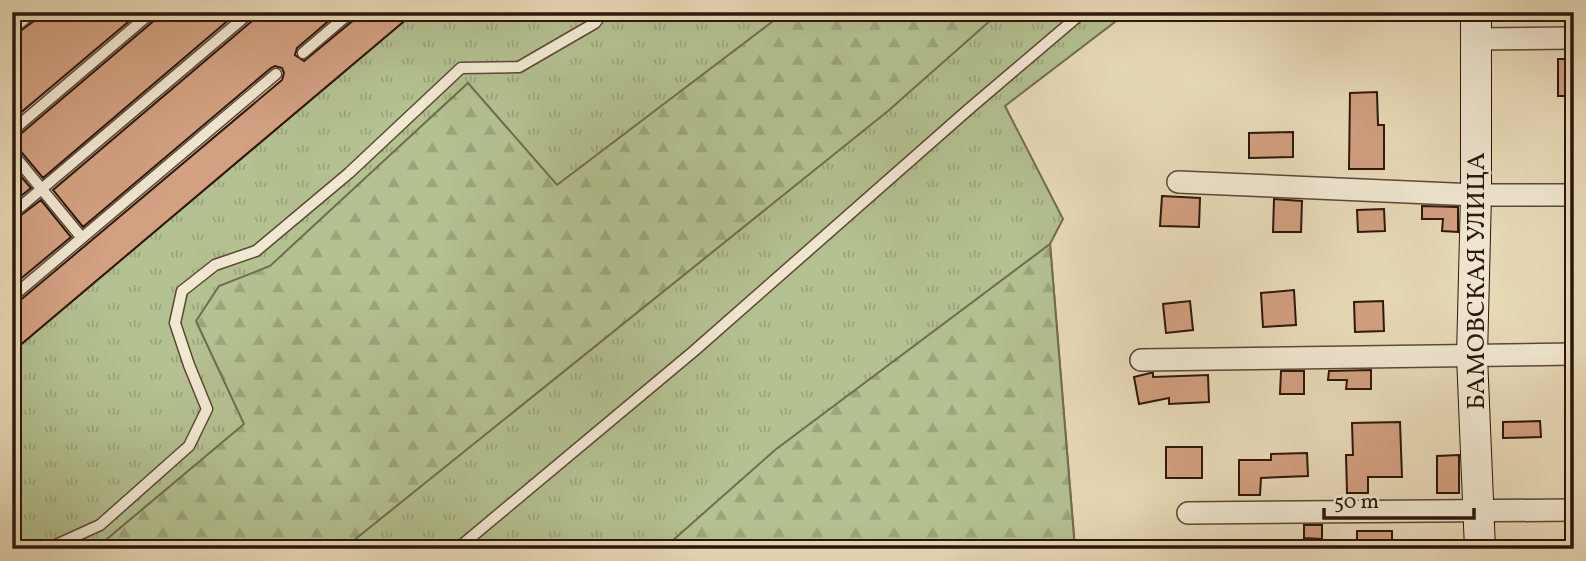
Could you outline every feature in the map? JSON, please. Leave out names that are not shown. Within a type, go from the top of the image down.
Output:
[{"type":"street","points":[[1476,26],[1574,38]]},
{"type":"street","name":"БАМОВСКАЯ УЛИЦА","points":[[1476,26],[1472,355],[1480,549]]},
{"type":"street","points":[[1178,182],[1476,195],[1574,195]]},
{"type":"street","points":[[1141,359],[1574,354]]},
{"type":"street","points":[[1188,513],[1574,510]]},
{"type":"lane","points":[[12,29],[33,12]]},
{"type":"lane","points":[[12,131],[152,12]]},
{"type":"lane","points":[[303,53],[351,12]]},
{"type":"lane","points":[[47,549],[100,525],[189,446],[207,409],[188,365],[175,323],[182,291],[215,265],[256,251],[349,173],[461,68],[519,67],[595,23],[603,12]]},
{"type":"lane","points":[[457,549],[694,351],[1083,12]]},
{"type":"lane","points":[[12,214],[247,15]]},
{"type":"lane","points":[[12,297],[276,74]]},
{"type":"lane","points":[[12,153],[82,238]]},
{"type":"green space","points":[[415,12],[1128,12],[1005,106],[1063,219],[1050,244],[1075,549],[12,549],[12,352]]},
{"type":"green space","points":[[785,12],[1000,12],[888,111],[343,549],[95,549],[244,424],[196,321],[219,286],[270,266],[468,83],[557,185]]},
{"type":"green space","points":[[1050,244],[1075,549],[663,549],[775,450]]},
{"type":"building","points":[[41,12],[140,12],[12,120],[12,37],[38,18]]},
{"type":"building","points":[[160,12],[238,12],[43,178],[18,148],[12,145],[12,139],[157,18]]},
{"type":"building","points":[[254,12],[339,12],[297,48],[295,55],[304,61],[356,18],[359,12],[415,12],[12,352],[12,305],[282,80],[282,68],[271,68],[83,227],[53,190],[252,21]]},
{"type":"building","points":[[1558,59],[1574,59],[1574,96],[1558,96]]},
{"type":"building","points":[[1377,92],[1378,125],[1384,125],[1384,169],[1349,169],[1350,93]]},
{"type":"building","points":[[1293,132],[1293,157],[1249,158],[1249,133]]},
{"type":"building","points":[[12,166],[31,188],[12,203]]},
{"type":"building","points":[[1162,196],[1200,198],[1199,227],[1160,226]]},
{"type":"building","points":[[1274,199],[1302,201],[1301,232],[1273,232]]},
{"type":"building","points":[[41,200],[71,237],[12,286],[12,222]]},
{"type":"building","points":[[1422,206],[1458,207],[1458,232],[1442,231],[1443,219],[1422,219]]},
{"type":"building","points":[[1384,209],[1385,231],[1358,232],[1357,210]]},
{"type":"building","points":[[1294,290],[1296,325],[1263,327],[1261,293]]},
{"type":"building","points":[[1190,301],[1193,330],[1166,333],[1163,304]]},
{"type":"building","points":[[1383,301],[1384,331],[1355,332],[1354,302]]},
{"type":"building","points":[[1371,370],[1371,389],[1346,389],[1347,380],[1328,380],[1329,371]]},
{"type":"building","points":[[1281,371],[1304,371],[1304,394],[1280,394]]},
{"type":"building","points":[[1153,373],[1153,377],[1208,375],[1209,402],[1169,404],[1169,398],[1139,404],[1134,377]]},
{"type":"building","points":[[1540,421],[1541,437],[1503,438],[1503,422]]},
{"type":"building","points":[[1400,422],[1402,477],[1368,477],[1368,493],[1347,493],[1346,455],[1353,455],[1352,423]]},
{"type":"building","points":[[1166,447],[1202,447],[1202,478],[1166,478]]},
{"type":"building","points":[[1307,453],[1308,476],[1261,478],[1260,495],[1239,495],[1239,460],[1271,460],[1271,454]]},
{"type":"building","points":[[1459,455],[1459,493],[1437,493],[1437,456]]},
{"type":"building","points":[[1304,525],[1322,525],[1322,539],[1304,538]]},
{"type":"building","points":[[1357,531],[1392,531],[1392,549],[1357,549]]}]
